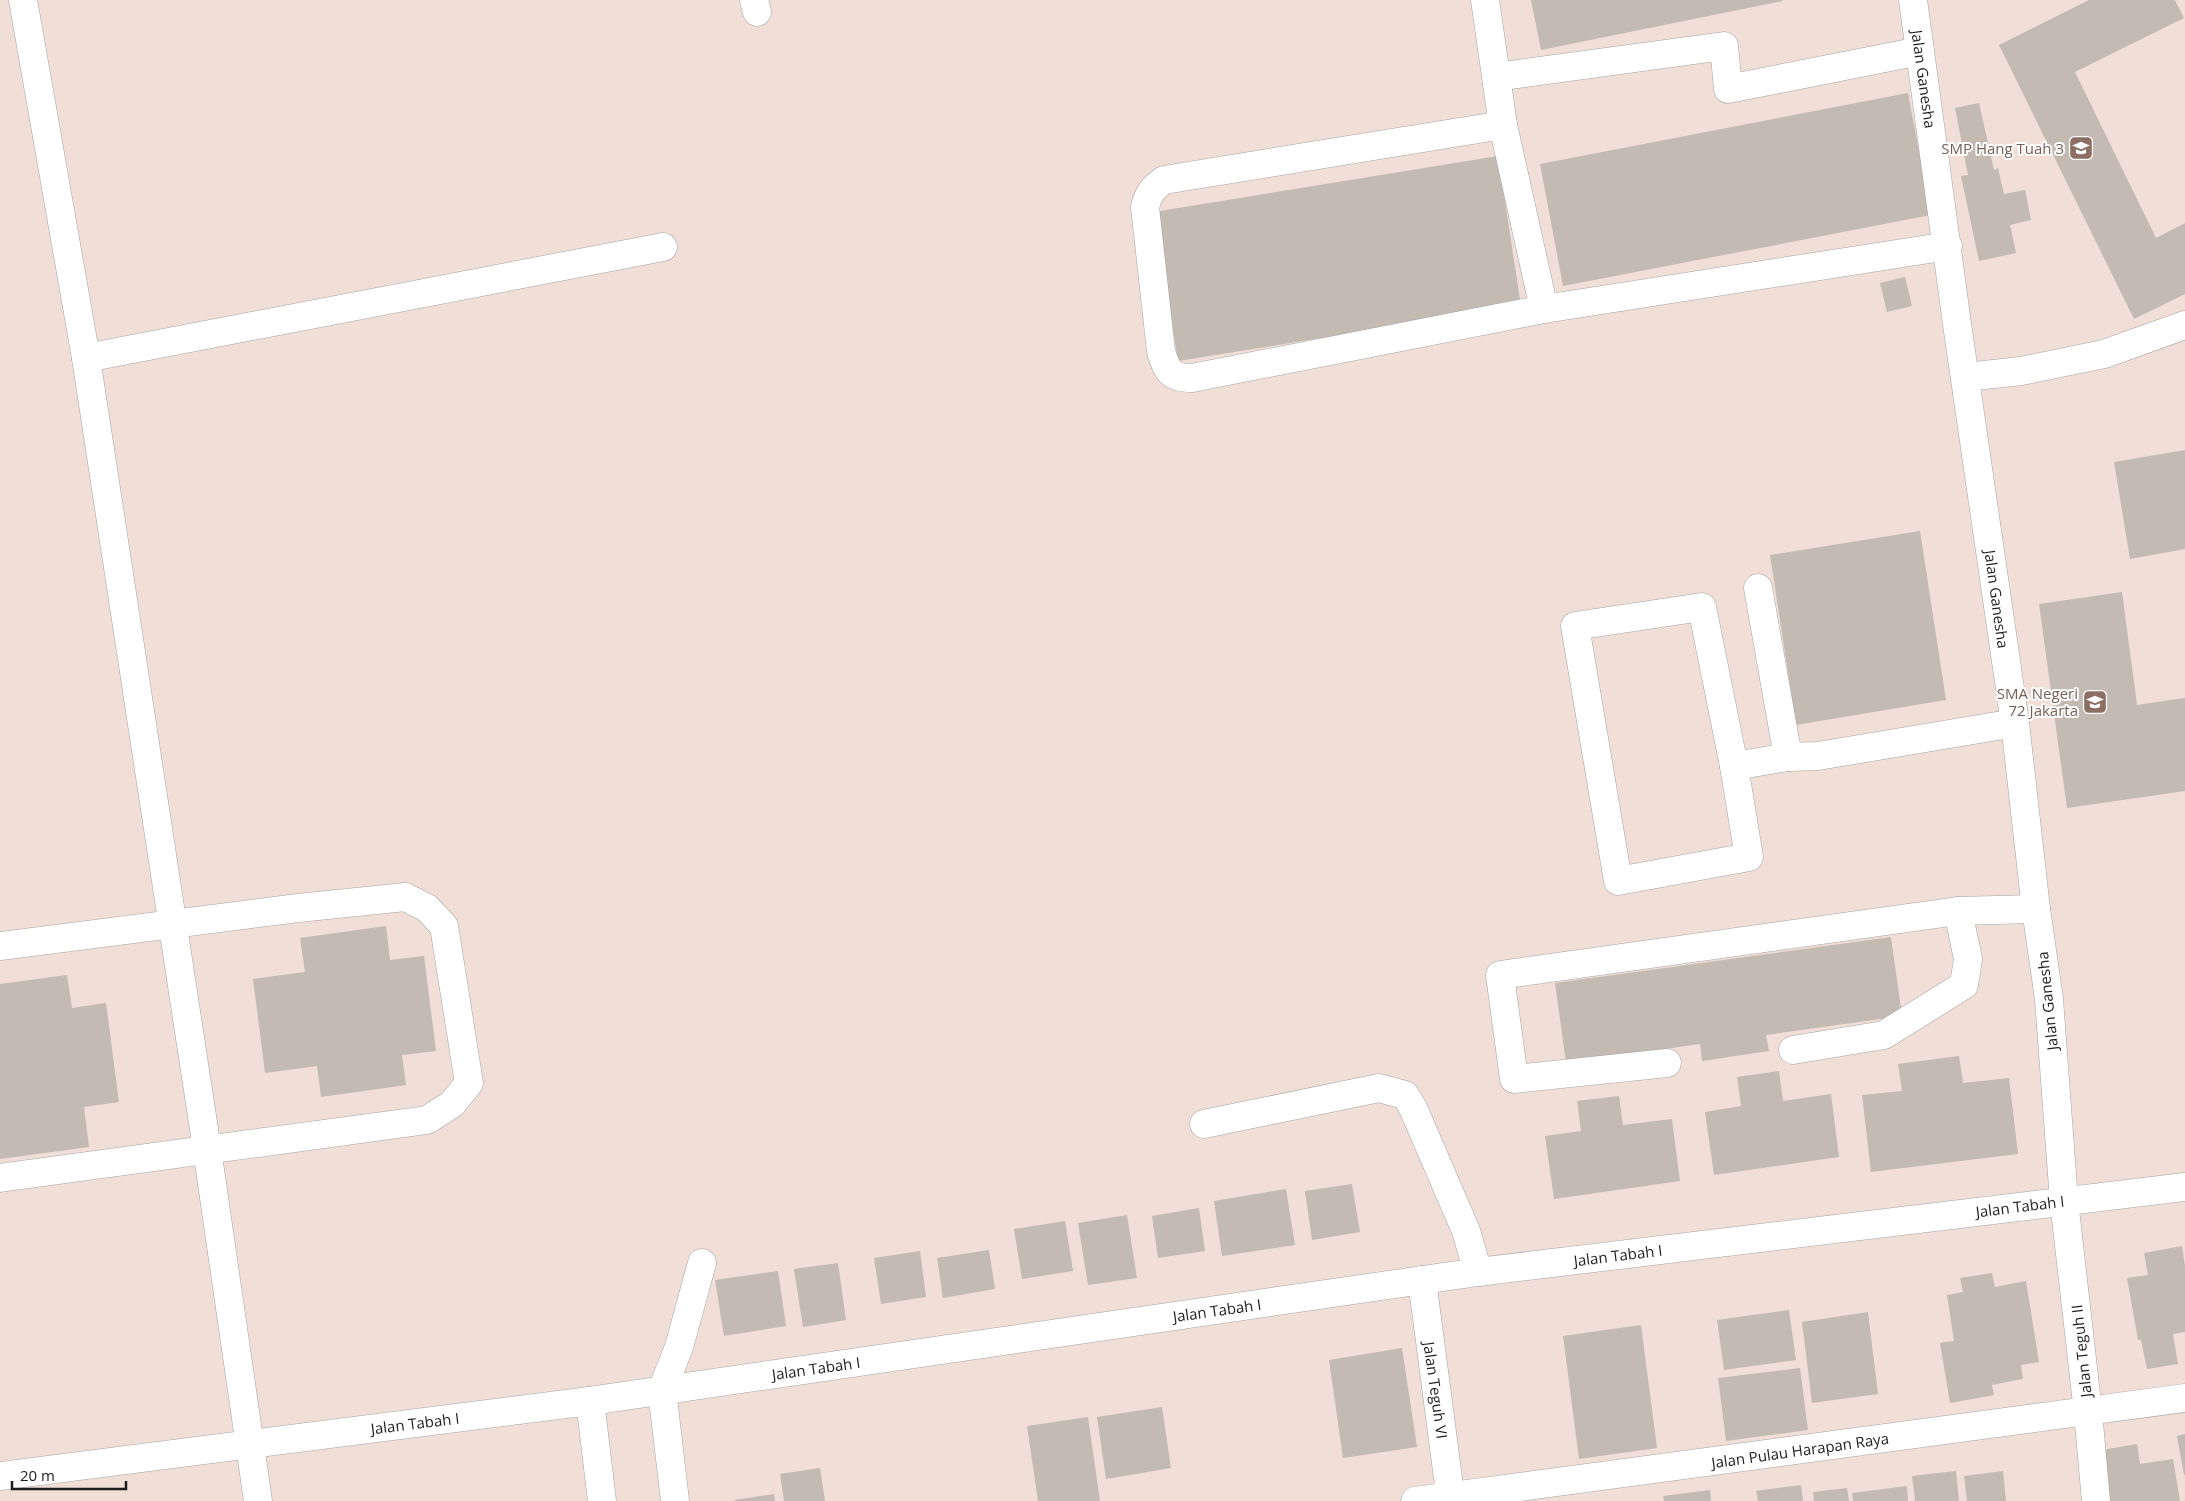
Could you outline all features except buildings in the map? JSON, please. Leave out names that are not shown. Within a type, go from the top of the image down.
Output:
[{"type":"street","points":[[23,0],[86,358],[207,1149],[258,1501]]},
{"type":"street","points":[[1485,0],[1503,124],[1544,309]]},
{"type":"street","name":"Jalan Ganesha","points":[[1913,0],[1948,246],[1958,331],[2015,723],[2048,999],[2064,1200]]},
{"type":"street","points":[[1496,77],[1724,46],[1728,89],[1920,51]]},
{"type":"street","points":[[1503,124],[1164,180],[1148,194],[1145,207],[1161,351],[1165,364],[1171,374],[1179,378],[1192,378],[1544,309],[1948,246]]},
{"type":"street","points":[[86,358],[663,247]]},
{"type":"street","points":[[1966,378],[2021,371],[2104,354],[2185,325]]},
{"type":"street","points":[[1758,588],[1788,757]]},
{"type":"street","points":[[1702,607],[1734,766],[1749,857],[1618,881],[1575,626],[1702,607]]},
{"type":"street","points":[[1734,766],[1788,757],[1818,756],[2015,723]]},
{"type":"street","points":[[0,946],[172,923],[405,897],[427,908],[444,926],[469,1083],[452,1104],[427,1120],[0,1178]]},
{"type":"street","points":[[1667,1063],[1514,1079],[1500,975],[1958,911],[2036,909]]},
{"type":"street","points":[[1793,1050],[1884,1035],[1964,985],[1968,959],[1958,911]]},
{"type":"street","points":[[1204,1124],[1379,1088],[1405,1095],[1413,1108],[1466,1232],[1478,1272]]},
{"type":"street","name":"Jalan Tabah I","points":[[0,1476],[590,1401],[1478,1272],[2064,1200],[2185,1187]]},
{"type":"street","name":"Jalan Teguh II","points":[[2064,1200],[2096,1501]]},
{"type":"street","points":[[675,1501],[662,1390],[679,1347],[702,1263]]},
{"type":"street","name":"Jalan Teguh VI","points":[[1422,1280],[1451,1499]]},
{"type":"street","name":"Jalan Pulau Harapan Raya","points":[[1416,1501],[1451,1499],[2185,1398]]},
{"type":"street","points":[[590,1401],[602,1501]]},
{"type":"shaded area","points":[[0,0],[2185,0],[2185,1501],[0,1501]]},
{"type":"place","name":"SMP Hang Tuah 3","points":[[2081,148]]},
{"type":"place","name":"SMA Negeri 72 Jakarta","points":[[2095,702]]}]
